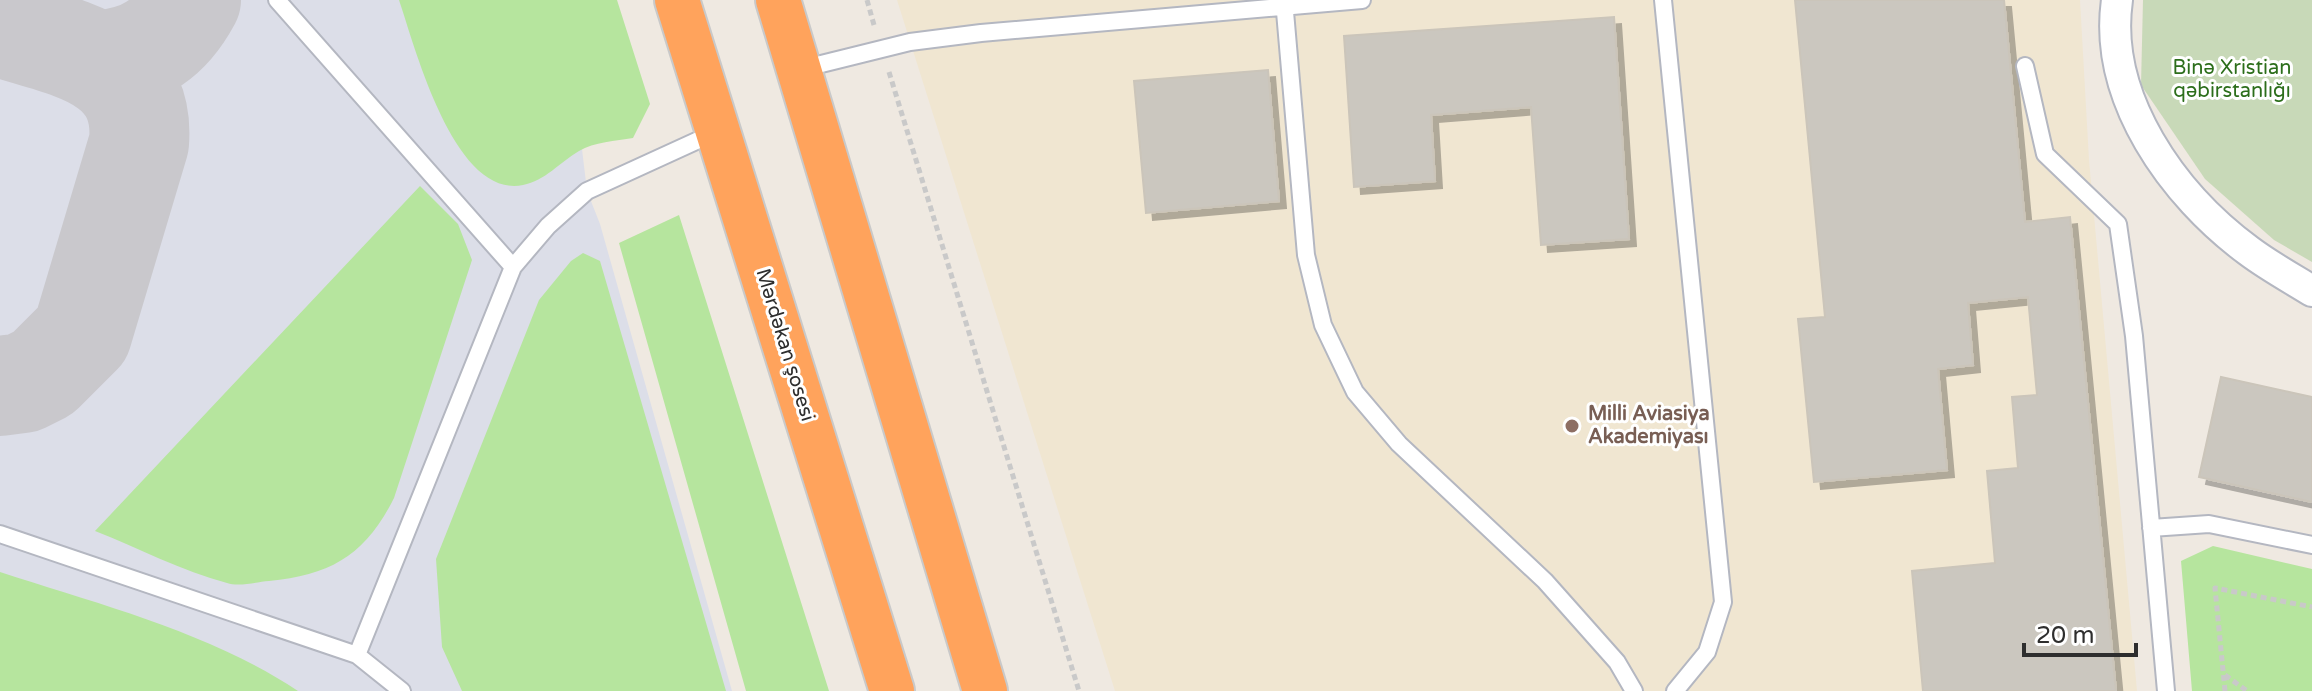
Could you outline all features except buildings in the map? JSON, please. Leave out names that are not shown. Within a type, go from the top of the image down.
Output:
[{"type":"highway","name":"Mərdəkan şosesi","points":[[677,0],[892,691]]},
{"type":"highway","points":[[778,0],[985,691]]},
{"type":"street","points":[[2117,0],[2114,22],[2124,91],[2165,164],[2208,214],[2249,251],[2312,291]]},
{"type":"lane","points":[[277,0],[513,267]]},
{"type":"lane","points":[[800,69],[882,49],[981,33],[1284,3],[1362,0]]},
{"type":"lane","points":[[1663,0],[1723,602],[1707,652],[1675,691]]},
{"type":"lane","points":[[1284,3],[1306,255],[1323,325],[1355,392],[1399,444],[1545,581],[1617,662],[1634,691]]},
{"type":"lane","points":[[2025,66],[2045,154],[2118,224],[2134,336],[2166,691]]},
{"type":"lane","points":[[357,655],[513,267],[548,226],[587,191],[718,131]]},
{"type":"lane","points":[[2151,528],[2209,524],[2312,545]]},
{"type":"lane","points":[[0,534],[357,655],[402,691]]},
{"type":"path","points":[[867,0],[1079,691]]},
{"type":"path","points":[[2225,691],[2215,588],[2312,607]]},
{"type":"path","points":[[2224,674],[2247,691]]},
{"type":"shaded area","points":[[0,0],[529,0],[582,149],[587,191],[600,224],[732,691],[0,691]]},
{"type":"shaded area","name":"Milli Aviasiya Akademiyası","points":[[897,0],[2080,0],[2089,160],[2137,691],[1115,691]]},
{"type":"green space","points":[[399,0],[617,0],[650,104],[633,138],[585,148],[531,183],[499,183],[477,169],[458,145],[441,115],[415,51]]},
{"type":"green space","name":"Binə Xristian qəbirstanlığı","points":[[2143,0],[2312,0],[2312,262],[2274,240],[2205,179],[2141,85]]},
{"type":"green space","points":[[420,186],[458,224],[472,260],[394,498],[372,534],[345,558],[329,567],[291,578],[237,585],[193,572],[95,531]]},
{"type":"green space","points":[[679,215],[829,691],[746,691],[619,243]]},
{"type":"green space","points":[[583,253],[600,261],[726,691],[462,691],[442,647],[436,559],[539,300],[571,261]]},
{"type":"green space","points":[[2213,546],[2312,569],[2312,691],[2192,691],[2181,561]]},
{"type":"green space","points":[[0,572],[191,636],[264,670],[298,691],[0,691]]},
{"type":"taxiway","points":[[101,60],[131,54],[155,43],[174,25],[191,0]]},
{"type":"taxiway","points":[[0,27],[74,50],[115,74],[129,92],[138,114],[139,143],[82,334],[43,373],[23,383],[0,386]]},
{"type":"place","name":"Milli Aviasiya Akademiyası","points":[[1572,426]]}]
